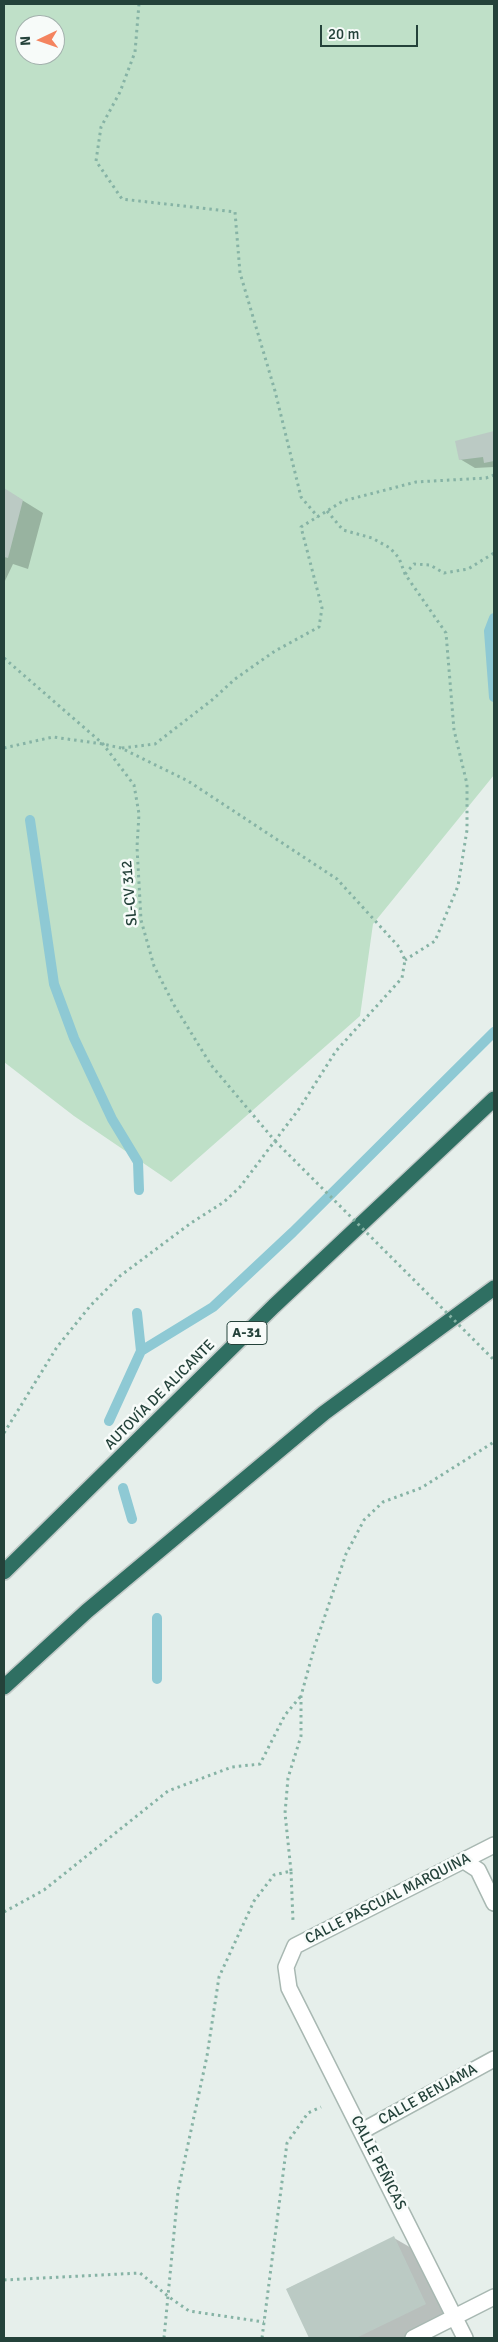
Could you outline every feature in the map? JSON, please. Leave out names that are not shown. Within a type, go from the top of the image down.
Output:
[{"type":"highway","name":"AUTOVÍA DE ALICANTE","points":[[4,1572],[274,1306],[494,1099]]},
{"type":"highway","points":[[4,1688],[87,1611],[324,1413],[494,1288]]},
{"type":"street","name":"CALLE PASCUAL MARQUINA","points":[[289,1988],[286,1967],[295,1946],[494,1845]]},
{"type":"street","points":[[464,1861],[478,1870],[494,1903]]},
{"type":"street","name":"CALLE PEÑICAS","points":[[289,1988],[465,2338]]},
{"type":"street","name":"CALLE BENJAMA","points":[[362,2132],[494,2059]]},
{"type":"street","points":[[413,2338],[494,2298]]},
{"type":"path","points":[[139,4],[135,52],[120,92],[100,127],[96,160],[122,199],[235,212],[240,273],[275,391],[301,496],[318,517]]},
{"type":"path","points":[[121,748],[155,744],[205,706],[235,679],[275,651],[319,627],[322,608],[301,527],[343,501],[416,482],[486,478],[494,475]]},
{"type":"path","points":[[326,511],[343,530],[372,538],[390,548],[399,558],[405,574],[446,632],[454,730],[467,784],[466,830],[458,886],[435,941],[405,960]]},
{"type":"path","points":[[405,574],[414,564],[430,565],[444,573],[468,569],[494,553]]},
{"type":"path","name":"SL-CV 312","points":[[4,658],[103,744],[134,785],[139,814],[137,847],[141,920],[154,966],[174,1005],[211,1065],[275,1141],[494,1360]]},
{"type":"path","points":[[4,748],[53,737],[103,744],[121,748],[188,781],[337,878],[399,947],[405,960],[402,978],[336,1051],[299,1109],[240,1187],[224,1202],[120,1276],[91,1305],[57,1346],[4,1434]]},
{"type":"path","points":[[295,1946],[291,1871],[284,1813],[288,1778],[301,1736],[301,1696],[315,1645],[346,1554],[364,1520],[383,1502],[421,1488],[494,1442]]},
{"type":"path","points":[[4,1912],[44,1890],[168,1791],[232,1767],[260,1764],[285,1715],[301,1696]]},
{"type":"path","points":[[164,2338],[178,2191],[207,2056],[219,1977],[254,1901],[274,1875],[291,1871]]},
{"type":"path","points":[[262,2338],[287,2144],[308,2113],[344,2097]]},
{"type":"path","points":[[4,2280],[140,2273],[169,2297],[190,2311],[264,2322]]},
{"type":"green space","points":[[4,4],[494,4],[494,775],[373,924],[360,1016],[171,1182],[74,1116],[4,1062]]},
{"type":"building","points":[[494,431],[494,461],[484,463],[483,457],[459,460],[455,441]]},
{"type":"building","points":[[4,488],[23,500],[8,558],[4,557]]},
{"type":"building","points":[[394,2236],[426,2304],[356,2338],[309,2338],[286,2289]]},
{"type":"waterway","points":[[494,618],[489,631],[494,697]]},
{"type":"waterway","points":[[30,820],[54,984],[74,1038],[112,1119],[138,1162],[139,1190]]},
{"type":"waterway","points":[[141,1351],[213,1307],[293,1232],[494,1032]]},
{"type":"waterway","points":[[109,1421],[141,1351],[137,1313]]},
{"type":"waterway","points":[[123,1488],[132,1519]]},
{"type":"waterway","points":[[157,1618],[157,1679]]}]
